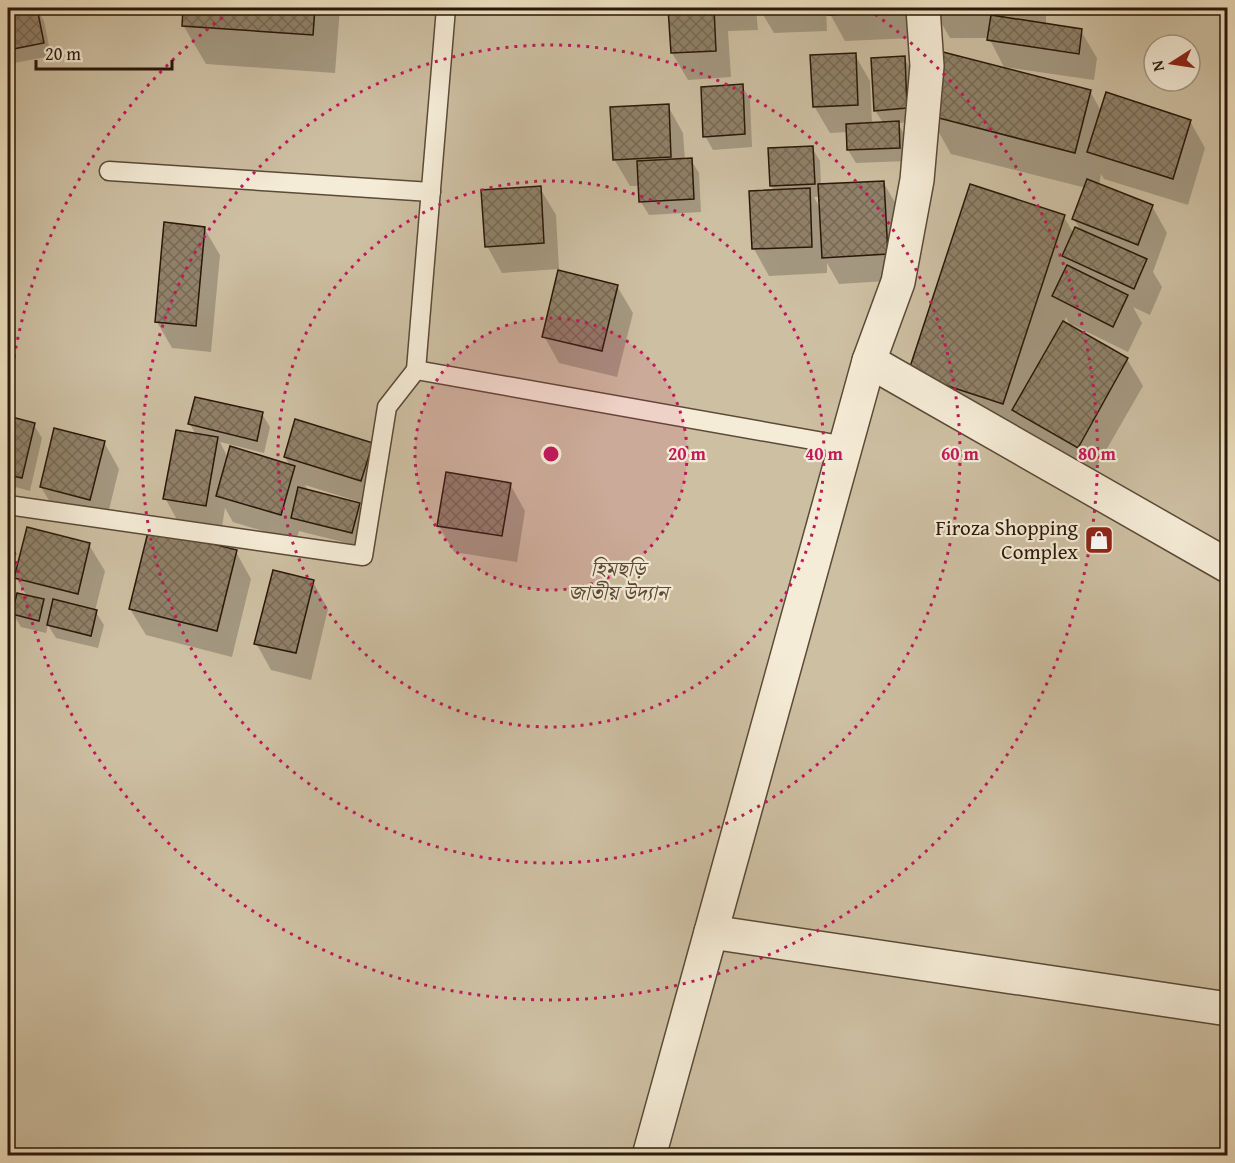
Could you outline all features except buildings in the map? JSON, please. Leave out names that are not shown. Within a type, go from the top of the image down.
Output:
[{"type":"street","points":[[649,1155],[869,361],[898,282],[917,180],[927,66],[923,8]]},
{"type":"street","points":[[869,361],[1227,566]]},
{"type":"street","points":[[711,932],[1227,1009]]},
{"type":"lane","points":[[8,505],[363,556],[387,407],[416,370],[446,8]]},
{"type":"lane","points":[[109,171],[431,192]]},
{"type":"lane","points":[[416,370],[846,446]]},
{"type":"green space","name":"হিমছড়ি জাতীয় উদ্যান","points":[[8,8],[1227,8],[1227,1155],[8,1155]]},
{"type":"place","name":"Firoza Shopping Complex","points":[[1099,540]]}]
